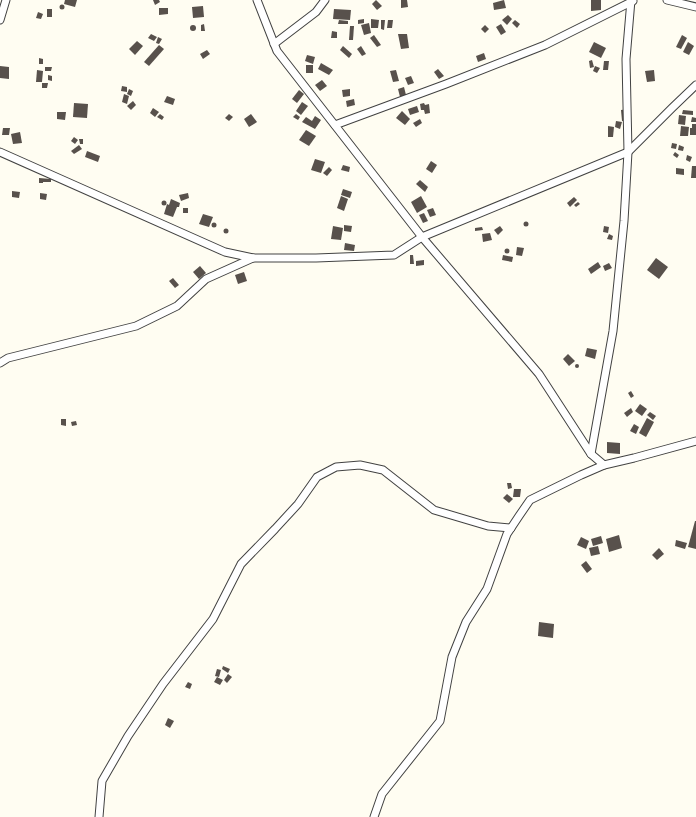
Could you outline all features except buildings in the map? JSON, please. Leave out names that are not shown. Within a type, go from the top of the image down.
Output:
[{"type":"street","points":[[0,20],[6,0]]},
{"type":"street","points":[[257,0],[277,51],[422,237],[539,374],[591,454],[604,465]]},
{"type":"street","points":[[274,44],[316,12],[325,0]]},
{"type":"street","points":[[667,0],[696,7]]},
{"type":"street","points":[[334,125],[446,84],[544,45],[632,1]]},
{"type":"street","points":[[591,454],[613,331],[624,221],[628,152],[626,59],[632,1]]},
{"type":"street","points":[[0,152],[225,252],[253,258],[316,258],[394,255],[422,237],[628,152],[696,85]]},
{"type":"street","points":[[0,363],[8,358],[136,326],[177,306],[206,279],[253,258]]},
{"type":"street","points":[[374,817],[382,794],[440,721],[452,657],[466,622],[487,589],[507,534],[530,500],[604,465],[696,442]]},
{"type":"street","points":[[99,817],[102,781],[128,736],[163,684],[213,619],[241,564],[298,504],[317,477],[336,467],[360,465],[383,470],[434,510],[488,526],[511,528]]}]
